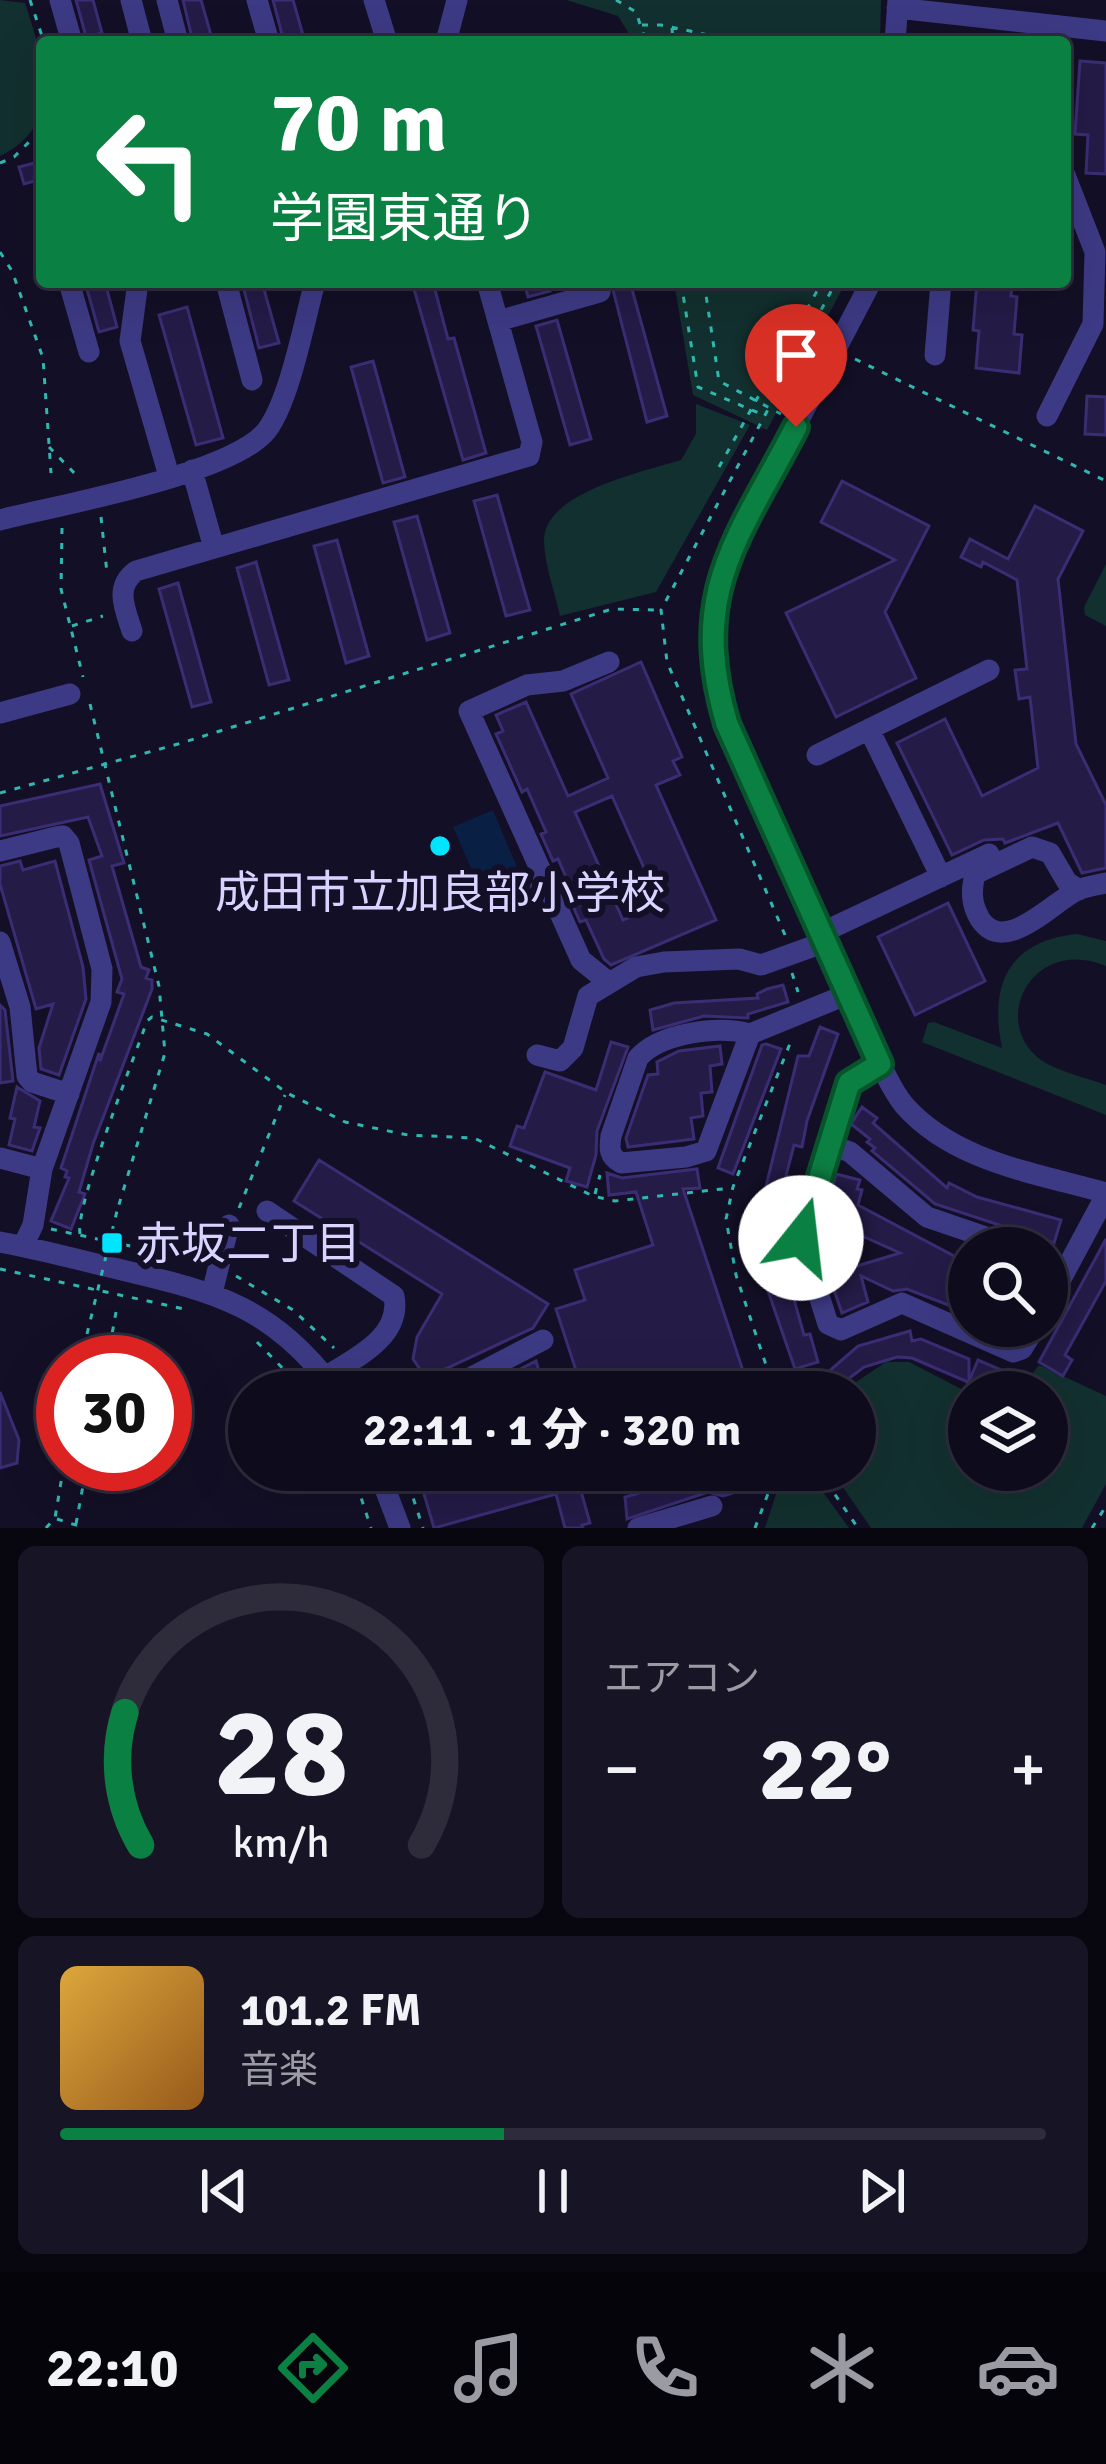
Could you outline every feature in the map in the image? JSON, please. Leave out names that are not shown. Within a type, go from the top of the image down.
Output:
[{"type":"street","points":[[60,0],[70,36]]},
{"type":"street","points":[[131,0],[140,36]]},
{"type":"street","points":[[166,0],[176,36]]},
{"type":"street","points":[[257,0],[266,36]]},
{"type":"street","points":[[374,0],[392,36]]},
{"type":"street","points":[[448,36],[457,0]]},
{"type":"street","points":[[1038,0],[1051,30]]},
{"type":"street","points":[[895,36],[897,4],[1051,30],[1106,31]]},
{"type":"street","points":[[1047,416],[1093,324],[1095,252],[1071,190]]},
{"type":"street","points":[[70,288],[85,353],[130,341]]},
{"type":"street","points":[[137,288],[130,341],[169,476]]},
{"type":"street","points":[[228,288],[252,380]]},
{"type":"street","points":[[0,520],[192,470],[248,448],[278,413],[313,288]]},
{"type":"street","points":[[132,631],[122,597],[126,578],[153,565],[529,456],[532,442],[489,288]]},
{"type":"street","points":[[868,288],[732,548],[711,620],[717,690],[727,724],[848,994],[902,1102],[949,1142],[977,1156],[1106,1194],[1068,1247]]},
{"type":"street","points":[[935,355],[941,288]]},
{"type":"street","points":[[498,321],[600,292]]},
{"type":"street","points":[[192,470],[214,548]]},
{"type":"street","points":[[607,981],[581,961],[469,711],[527,685],[563,681],[609,662]]},
{"type":"street","points":[[817,755],[989,670]]},
{"type":"street","points":[[0,712],[70,694]]},
{"type":"street","points":[[869,729],[940,877]]},
{"type":"street","points":[[0,851],[63,836],[69,843],[103,982],[101,1002],[42,1169],[33,1225],[11,1244]]},
{"type":"street","points":[[1079,890],[1067,882],[1050,853],[1032,847],[975,874],[971,889],[977,915],[986,928],[1000,932],[1015,931],[1079,890],[1106,883]]},
{"type":"street","points":[[537,1055],[560,1061],[573,1048],[588,996],[636,967],[739,959],[761,965],[788,958],[1000,850]]},
{"type":"street","points":[[0,942],[20,1007],[26,1076],[69,1094]]},
{"type":"street","points":[[750,1034],[706,1151],[621,1163],[614,1159],[611,1136],[638,1058],[646,1049],[686,1036],[729,1031],[750,1034],[848,994]]},
{"type":"street","points":[[880,1064],[849,1083],[801,1238],[829,1324],[841,1330],[902,1303],[948,1323]]},
{"type":"street","points":[[828,1144],[850,1152],[927,1217],[956,1227]]},
{"type":"street","points":[[0,1159],[42,1169]]},
{"type":"street","points":[[267,1211],[394,1296],[397,1310],[387,1334],[346,1371]]},
{"type":"street","points":[[209,1303],[229,1225]]},
{"type":"street","points":[[11,1244],[266,1320],[320,1371]]},
{"type":"street","points":[[483,1371],[543,1340]]},
{"type":"street","points":[[386,1491],[400,1528]]},
{"type":"street","points":[[638,1528],[712,1506]]},
{"type":"path","points":[[29,0],[42,36]]},
{"type":"path","points":[[616,0],[636,12],[645,36]]},
{"type":"path","points":[[642,25],[714,36]]},
{"type":"path","points":[[672,27],[673,36]]},
{"type":"path","points":[[0,164],[36,136]]},
{"type":"path","points":[[0,252],[12,271],[43,358],[52,473]]},
{"type":"path","points":[[682,288],[698,387],[763,414]]},
{"type":"path","points":[[705,288],[715,374],[725,385],[770,405]]},
{"type":"path","points":[[718,467],[819,288]]},
{"type":"path","points":[[837,350],[1106,481]]},
{"type":"path","points":[[48,446],[96,495],[108,584]]},
{"type":"path","points":[[63,520],[61,589],[159,986],[165,1053],[117,1210],[87,1335]]},
{"type":"path","points":[[0,793],[178,744],[612,609],[661,610]]},
{"type":"path","points":[[70,626],[108,613]]},
{"type":"path","points":[[768,1371],[736,1276],[727,1234],[728,1204],[803,1011],[788,958]]},
{"type":"path","points":[[80,1234],[78,1223],[147,1021],[163,1018],[226,1045],[314,1110],[374,1130],[474,1138],[572,1186],[615,1201],[734,1187]]},
{"type":"path","points":[[229,1225],[286,1093]]},
{"type":"path","points":[[0,1269],[209,1303]]},
{"type":"path","points":[[111,1335],[116,1312]]},
{"type":"path","points":[[249,1335],[285,1371]]},
{"type":"path","points":[[46,1528],[55,1518],[60,1491]]},
{"type":"path","points":[[76,1524],[82,1491]]},
{"type":"path","points":[[359,1491],[370,1528]]},
{"type":"path","points":[[411,1491],[423,1528]]},
{"type":"path","points":[[755,1528],[769,1491]]},
{"type":"path","points":[[832,1491],[858,1528]]},
{"type":"path","points":[[1092,1528],[1106,1506]]},
{"type":"path","points":[[55,1518],[86,1528]]},
{"type":"green space","points":[[0,0],[25,3],[36,39],[36,122],[21,143],[0,156]]},
{"type":"green space","points":[[566,0],[881,0],[880,36],[630,36],[618,16]]},
{"type":"green space","points":[[675,288],[843,288],[767,430],[693,395]]},
{"type":"green space","points":[[696,404],[750,425],[656,592],[560,616],[545,551],[548,525],[577,497],[681,460],[696,434]]},
{"type":"green space","points":[[1106,564],[1106,626],[1085,615],[1084,607]]},
{"type":"green space","points":[[1077,934],[1106,941],[1106,966],[1081,960],[1059,962],[1041,971],[1020,1001],[1018,1020],[1023,1038],[1041,1060],[1106,1085],[1106,1115],[922,1042],[928,1023],[934,1022],[1002,1048],[999,1005],[1009,970],[1034,946]]},
{"type":"green space","points":[[886,1362],[909,1362],[948,1382],[948,1491],[1068,1491],[1068,1378],[1106,1396],[1106,1484],[1082,1528],[871,1528],[845,1491],[876,1491],[872,1371]]},
{"type":"green space","points":[[777,1491],[822,1491],[849,1528],[765,1528]]},
{"type":"water","points":[[493,810],[519,872],[480,889],[453,827]]},
{"type":"building","points":[[76,0],[93,0],[102,33],[86,36]]},
{"type":"building","points":[[183,0],[201,0],[211,36],[192,36]]},
{"type":"building","points":[[273,0],[293,0],[303,36],[282,36]]},
{"type":"building","points":[[1080,61],[1106,63],[1106,174],[1086,173],[1088,135],[1075,134]]},
{"type":"building","points":[[36,163],[36,181],[24,184],[19,167]]},
{"type":"building","points":[[87,288],[107,288],[117,327],[99,332]]},
{"type":"building","points":[[244,288],[264,288],[279,343],[259,348]]},
{"type":"building","points":[[414,288],[435,288],[448,339],[454,338],[486,453],[463,460]]},
{"type":"building","points":[[526,288],[549,288],[550,291],[528,297]]},
{"type":"building","points":[[613,288],[632,288],[667,416],[647,422]]},
{"type":"building","points":[[976,288],[1012,288],[1011,296],[1017,297],[1014,334],[1022,335],[1019,373],[976,368],[979,331],[973,330]]},
{"type":"building","points":[[187,307],[223,438],[196,445],[159,315]]},
{"type":"building","points":[[557,320],[591,439],[570,445],[536,326]]},
{"type":"building","points":[[373,361],[405,477],[383,483],[351,367]]},
{"type":"building","points":[[1087,396],[1106,397],[1106,435],[1085,434]]},
{"type":"building","points":[[842,481],[929,526],[885,612],[916,678],[836,717],[786,613],[895,560],[821,522]]},
{"type":"building","points":[[497,495],[530,610],[506,616],[474,501]]},
{"type":"building","points":[[1035,506],[1083,531],[1058,579],[1076,744],[1106,805],[1106,868],[1082,873],[1058,823],[1005,843],[1003,839],[984,840],[952,855],[897,743],[945,719],[982,796],[1038,768],[1030,697],[1019,699],[1015,670],[1027,669],[1017,580],[983,562],[981,567],[961,557],[970,539],[1008,559]]},
{"type":"building","points":[[417,516],[450,633],[427,640],[394,522]]},
{"type":"building","points":[[337,540],[369,656],[346,663],[314,546]]},
{"type":"building","points":[[256,562],[289,680],[269,685],[237,568]]},
{"type":"building","points":[[178,583],[211,702],[192,707],[159,589]]},
{"type":"building","points":[[641,662],[682,757],[673,761],[680,775],[656,785],[716,920],[611,965],[586,920],[580,922],[569,897],[574,895],[541,834],[546,832],[527,789],[522,792],[496,734],[503,731],[496,715],[526,702],[568,796],[608,778],[571,694]],"holes":[[[612,796],[660,904],[623,920],[575,812]]]},
{"type":"building","points":[[100,784],[124,863],[112,866],[141,967],[149,970],[146,978],[152,980],[152,989],[93,1144],[79,1192],[85,1194],[71,1229],[51,1221],[69,1178],[61,1168],[124,994],[117,992],[122,979],[89,860],[102,856],[88,817],[0,836],[0,806]]},
{"type":"building","points":[[20,861],[23,870],[55,861],[83,967],[86,999],[59,1075],[41,1069],[39,1048],[53,1004],[36,1009],[0,884],[0,866]]},
{"type":"building","points":[[530,883],[536,897],[494,915],[488,901]]},
{"type":"building","points":[[948,903],[985,981],[915,1015],[878,937]]},
{"type":"building","points":[[783,985],[788,1002],[748,1014],[748,1018],[704,1016],[653,1030],[650,1010],[674,1003],[758,998],[757,994]]},
{"type":"building","points":[[0,1005],[5,1010],[13,1081],[0,1083]]},
{"type":"building","points":[[820,1027],[838,1034],[802,1147],[794,1145],[786,1176],[791,1177],[783,1232],[767,1228],[818,1362],[795,1369],[749,1236],[754,1235],[798,1056],[809,1056]]},
{"type":"building","points":[[611,1042],[628,1047],[597,1131],[587,1187],[566,1181],[570,1168],[510,1146],[517,1126],[524,1128],[545,1072],[596,1090]]},
{"type":"building","points":[[766,1044],[781,1049],[733,1174],[718,1168]]},
{"type":"building","points":[[720,1046],[722,1064],[710,1066],[712,1092],[701,1093],[703,1116],[691,1118],[694,1139],[628,1147],[626,1138],[648,1075],[658,1074],[657,1062],[679,1051]]},
{"type":"building","points":[[17,1087],[40,1101],[34,1127],[40,1128],[32,1151],[9,1145]]},
{"type":"building","points":[[862,1107],[877,1118],[873,1123],[947,1188],[949,1183],[977,1197],[1061,1220],[1059,1227],[1005,1227],[935,1204],[872,1151],[870,1139],[851,1124]]},
{"type":"building","points":[[319,1160],[548,1304],[533,1328],[441,1371],[421,1371],[413,1359],[417,1337],[442,1294],[294,1201]]},
{"type":"building","points":[[697,1169],[700,1188],[683,1189],[743,1371],[576,1371],[556,1309],[585,1300],[575,1270],[653,1245],[636,1192],[609,1195],[607,1173],[622,1178]]},
{"type":"building","points":[[836,1174],[860,1180],[858,1205],[948,1253],[948,1305],[907,1289],[893,1291],[861,1276],[868,1302],[842,1313],[821,1253],[841,1248],[847,1269],[900,1253],[833,1223],[841,1247],[818,1241]]},
{"type":"building","points":[[1106,1239],[1106,1281],[1065,1355],[1072,1360],[1066,1371],[1054,1371],[1039,1362],[1047,1347],[1068,1347],[1068,1309]]},
{"type":"building","points":[[910,1331],[912,1341],[921,1339],[969,1359],[969,1371],[948,1373],[912,1358],[897,1357],[859,1371],[829,1371],[858,1346]]},
{"type":"building","points":[[978,1360],[1003,1371],[973,1371]]},
{"type":"building","points":[[536,1361],[539,1371],[517,1371]]},
{"type":"building","points":[[0,1392],[19,1440],[17,1463],[0,1468]]},
{"type":"building","points":[[423,1491],[581,1491],[590,1523],[565,1528],[556,1494],[434,1528]]},
{"type":"building","points":[[647,1491],[733,1491],[733,1493],[708,1492],[627,1519],[625,1497]]},
{"type":"place","name":"成田市立加良部小学校","points":[[440,846]]},
{"type":"place","name":"赤坂二丁目","points":[[112,1243]]},
{"type":"route","points":[[796,427],[732,548],[711,620],[717,690],[727,724],[880,1064],[849,1083],[839,1105],[801,1238]]}]
